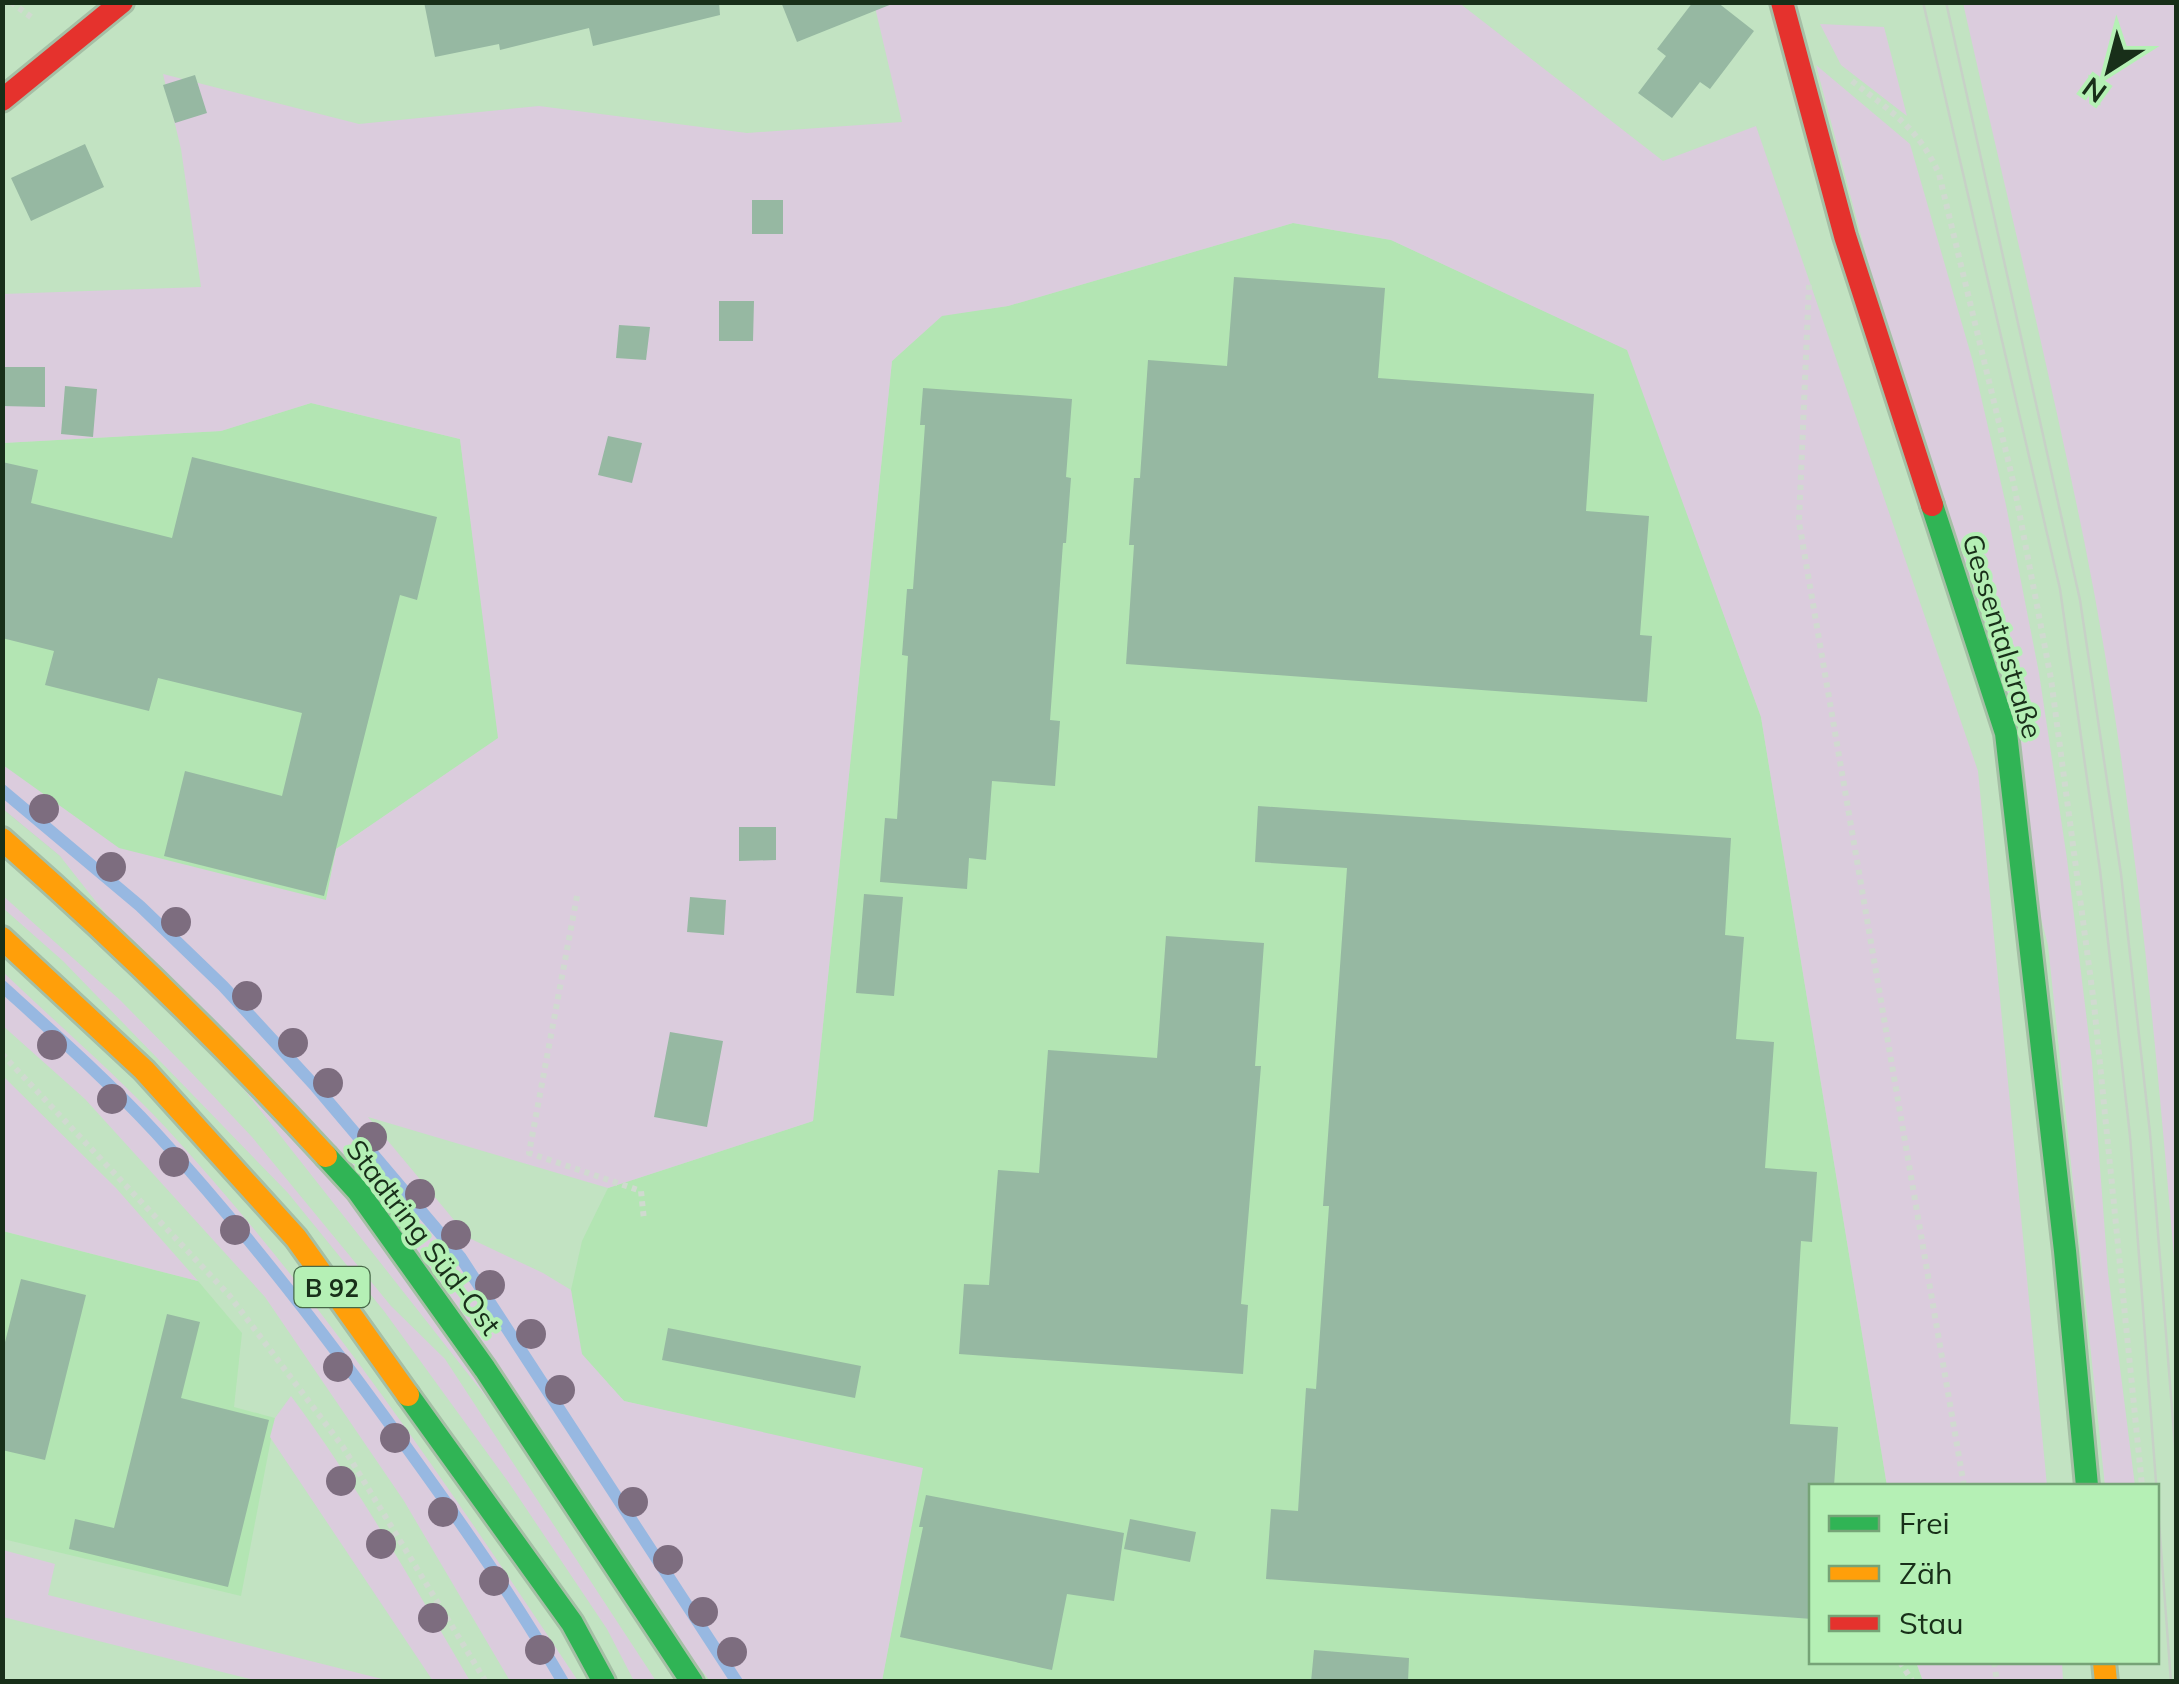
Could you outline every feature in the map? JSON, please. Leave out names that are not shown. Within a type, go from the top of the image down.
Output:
[{"type":"main road","points":[[2,100],[122,2]]},
{"type":"main road","name":"Gessentalstraße","points":[[1782,2],[1845,236],[2006,733],[2063,1232],[2087,1484]]},
{"type":"main road","name":"Stadtring Süd-Ost","points":[[2,839],[101,926],[236,1058],[358,1190],[486,1368],[692,1682]]},
{"type":"main road","name":"B 92","points":[[2,938],[144,1070],[296,1238],[572,1624],[604,1682]]},
{"type":"path","points":[[1845,236],[1808,285],[1799,522],[1964,1484]]},
{"type":"path","points":[[577,896],[529,1153],[641,1191],[644,1220]]},
{"type":"path","points":[[2,1054],[229,1295],[342,1447],[486,1682]]},
{"type":"shaded area","points":[[1458,2],[1663,161],[1756,126],[1978,771],[2047,1484],[1887,1484],[1761,717],[1627,350],[1391,240],[1293,223],[1008,306],[942,316],[892,361],[813,1121],[608,1188],[368,1117],[469,1238],[571,1290],[582,1354],[624,1401],[923,1468],[882,1681],[710,1681],[60,856],[3,809],[3,765],[119,848],[326,900],[336,849],[498,738],[460,439],[311,403],[221,431],[3,443],[3,294],[201,287],[181,149],[163,74],[359,124],[539,106],[747,133],[902,122],[874,3]]},
{"type":"shaded area","points":[[1963,3],[2176,3],[2176,1281],[2140,909],[2101,632],[2055,405]]},
{"type":"shaded area","points":[[1820,24],[1884,27],[1907,116],[1841,65]]},
{"type":"shaded area","points":[[1816,65],[1910,144],[1973,362],[2006,505],[2039,673],[2067,859],[2092,1062],[2108,1273],[2135,1484],[2105,1484],[2048,945]]},
{"type":"shaded area","points":[[1293,223],[1391,240],[1628,350],[1761,717],[1887,1484],[1809,1484],[1809,1664],[1917,1664],[1923,1681],[882,1681],[922,1469],[624,1401],[581,1354],[571,1290],[582,1241],[608,1188],[813,1121],[892,361],[942,315],[1008,306]]},
{"type":"shaded area","points":[[311,403],[460,439],[499,738],[336,849],[326,900],[431,882],[367,1117],[339,1140],[60,856],[3,809],[3,443],[221,431]]},
{"type":"shaded area","points":[[2,895],[120,1000],[187,1068],[252,1137],[391,1306],[445,1359],[656,1681],[634,1681],[607,1629],[509,1483],[384,1311],[288,1193],[63,961],[3,908]]},
{"type":"shaded area","points":[[3,972],[148,1109],[279,1260],[433,1467],[578,1681],[510,1681],[404,1501],[265,1297],[85,1099],[2,1025]]},
{"type":"shaded area","points":[[2,1075],[116,1188],[198,1281],[3,1231]]},
{"type":"shaded area","points":[[2,1231],[198,1281],[242,1333],[234,1407],[275,1418],[241,1596],[3,1539]]},
{"type":"shaded area","points":[[291,1396],[362,1500],[470,1681],[433,1681],[270,1437],[275,1418]]},
{"type":"shaded area","points":[[3,1550],[55,1564],[48,1595],[390,1681],[258,1681],[3,1617]]},
{"type":"shaded area","points":[[1917,1664],[2062,1664],[2063,1681],[1923,1681]]},
{"type":"building","points":[[424,2],[719,2],[720,15],[593,46],[589,28],[500,50],[499,44],[435,57]]},
{"type":"building","points":[[781,2],[891,2],[892,4],[797,42]]},
{"type":"building","points":[[1693,2],[1717,2],[1754,31],[1710,89],[1700,82],[1672,118],[1638,93],[1666,56],[1657,49]]},
{"type":"building","points":[[195,75],[207,113],[175,123],[163,85]]},
{"type":"building","points":[[85,144],[104,187],[31,221],[11,178]]},
{"type":"building","points":[[752,200],[783,200],[783,234],[752,234]]},
{"type":"building","points":[[1234,277],[1385,288],[1378,378],[1594,394],[1586,511],[1649,516],[1640,635],[1652,636],[1647,702],[1126,664],[1134,545],[1129,545],[1134,478],[1140,478],[1148,360],[1227,366]]},
{"type":"building","points":[[719,301],[754,301],[753,341],[719,341]]},
{"type":"building","points":[[619,325],[650,327],[646,360],[616,358]]},
{"type":"building","points":[[2,367],[45,367],[45,407],[2,406]]},
{"type":"building","points":[[65,386],[97,389],[93,437],[61,434]]},
{"type":"building","points":[[923,388],[1072,399],[1066,477],[1071,478],[1050,720],[1060,721],[1055,786],[992,781],[986,860],[969,858],[967,889],[880,882],[885,818],[897,819],[908,656],[902,655],[907,589],[913,589],[925,425],[920,425]]},
{"type":"building","points":[[608,436],[642,443],[632,483],[598,475]]},
{"type":"building","points":[[192,457],[437,517],[417,600],[400,595],[324,896],[164,856],[185,771],[282,796],[302,713],[158,678],[149,711],[45,685],[54,651],[2,638],[2,462],[38,470],[31,503],[172,538]]},
{"type":"building","points":[[1258,806],[1731,838],[1725,935],[1744,937],[1736,1039],[1774,1042],[1765,1168],[1817,1172],[1812,1242],[1801,1241],[1790,1424],[1838,1427],[1834,1484],[1809,1484],[1809,1619],[1266,1579],[1271,1509],[1298,1511],[1306,1388],[1316,1389],[1329,1206],[1323,1206],[1347,868],[1255,862]]},
{"type":"building","points":[[739,827],[776,827],[776,860],[739,861]]},
{"type":"building","points":[[864,894],[903,897],[894,996],[856,993]]},
{"type":"building","points":[[690,897],[726,900],[724,935],[687,932]]},
{"type":"building","points":[[1166,936],[1264,943],[1255,1066],[1261,1066],[1241,1304],[1248,1305],[1243,1374],[959,1354],[964,1284],[989,1285],[998,1170],[1039,1173],[1048,1050],[1157,1058]]},
{"type":"building","points":[[670,1032],[723,1041],[707,1127],[654,1117]]},
{"type":"building","points":[[21,1279],[86,1295],[45,1460],[2,1450],[2,1354]]},
{"type":"building","points":[[167,1314],[200,1322],[181,1398],[269,1420],[228,1587],[69,1549],[75,1519],[114,1528]]},
{"type":"building","points":[[668,1328],[861,1366],[855,1398],[662,1360]]},
{"type":"building","points":[[926,1495],[1124,1533],[1114,1601],[1067,1594],[1052,1670],[900,1637]]},
{"type":"building","points":[[1130,1519],[1196,1532],[1190,1562],[1124,1549]]},
{"type":"building","points":[[1314,1650],[1409,1658],[1408,1682],[1311,1682]]},
{"type":"waterway","points":[[2,790],[140,906],[223,986],[316,1087],[461,1258],[737,1682]]},
{"type":"waterway","points":[[2,986],[138,1114],[255,1247],[448,1505],[563,1682]]},
{"type":"tram line","points":[[1923,2],[2060,589],[2100,870],[2130,1136],[2156,1484]]},
{"type":"tram line","points":[[1946,2],[2080,600],[2121,874],[2150,1133],[2176,1459]]},
{"type":"tram line","points":[[2159,1522],[2171,1682]]},
{"type":"traffic: fast","points":[[1932,505],[2006,733],[2065,1251],[2087,1484]]},
{"type":"traffic: fast","points":[[326,1156],[358,1191],[485,1369],[692,1682]]},
{"type":"traffic: fast","points":[[408,1395],[572,1623],[604,1682]]},
{"type":"traffic: slow","points":[[2,839],[168,993],[326,1156]]},
{"type":"traffic: slow","points":[[2,938],[144,1070],[296,1238],[408,1395]]},
{"type":"traffic: slow","points":[[2104,1664],[2106,1682]]},
{"type":"traffic: jam","points":[[2,100],[122,2]]},
{"type":"traffic: jam","points":[[1782,2],[1845,236],[1932,505]]}]
